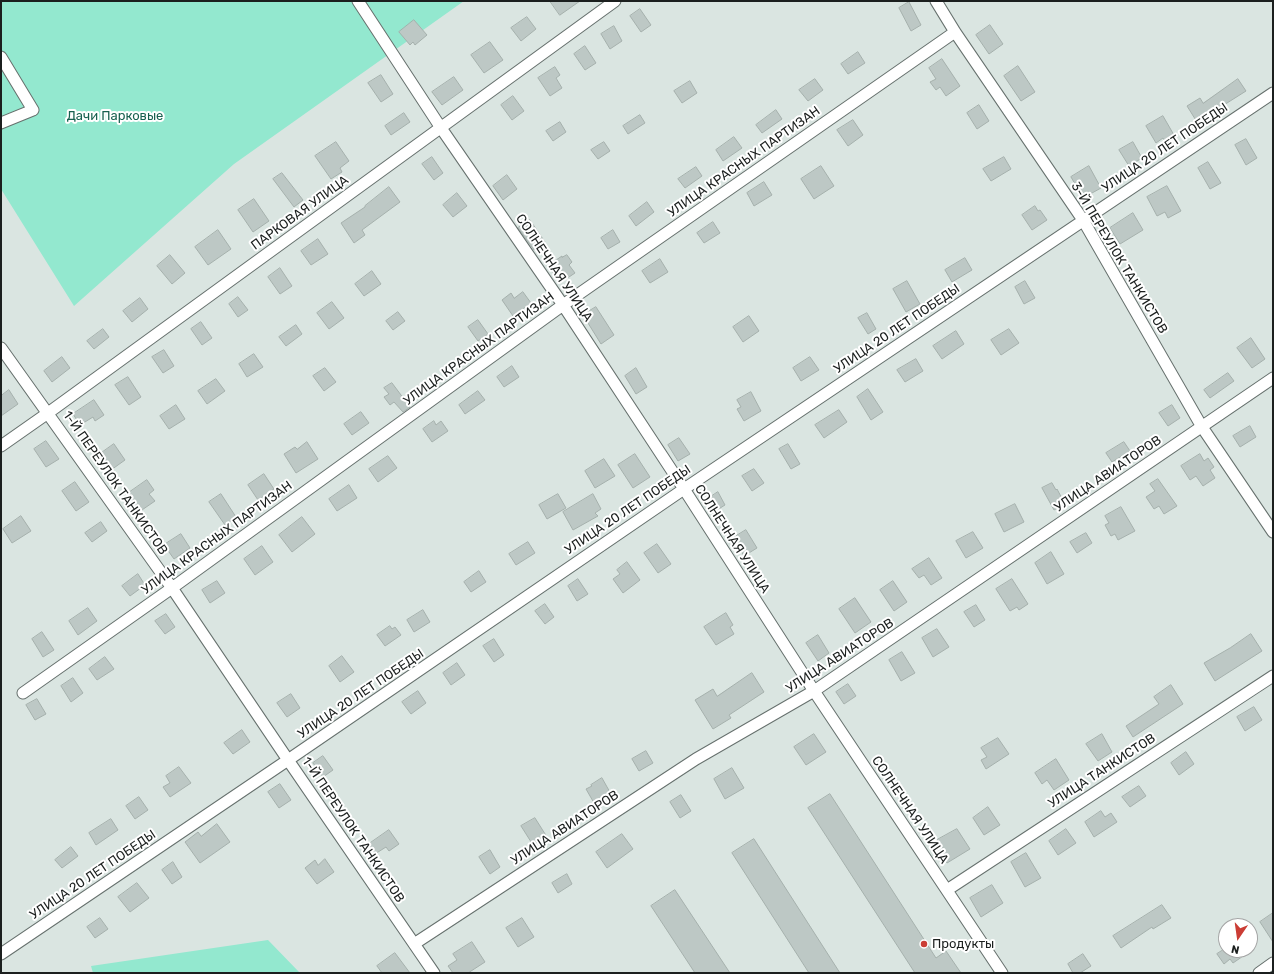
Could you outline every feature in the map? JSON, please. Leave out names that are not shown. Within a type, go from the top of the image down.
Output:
[{"type":"street","name":"СОЛНЕЧНАЯ УЛИЦА","points":[[358,1],[440,128],[563,305],[814,691],[947,890],[998,971]]},
{"type":"street","name":"ПАРКОВАЯ УЛИЦА","points":[[1,446],[48,414],[615,1]]},
{"type":"street","name":"3-Й ПЕРЕУЛОК ТАНКИСТОВ","points":[[936,1],[955,32],[1083,220],[1202,427],[1273,532]]},
{"type":"street","name":"УЛИЦА КРАСНЫХ ПАРТИЗАН","points":[[23,693],[172,588],[563,305],[955,32]]},
{"type":"street","points":[[1,57],[33,110],[1,123]]},
{"type":"street","name":"УЛИЦА 20 ЛЕТ ПОБЕДЫ","points":[[1,954],[684,489],[1273,93]]},
{"type":"street","name":"1-Й ПЕРЕУЛОК ТАНКИСТОВ","points":[[1,348],[172,588],[434,973]]},
{"type":"street","name":"УЛИЦА АВИАТОРОВ","points":[[414,944],[696,759],[814,691],[1273,378]]},
{"type":"street","name":"УЛИЦА ТАНКИСТОВ","points":[[947,890],[1273,676]]},
{"type":"street","points":[[1259,973],[1273,963]]},
{"type":"green space","name":"Дачи Парковые","points":[[1,1],[464,1],[234,164],[74,306],[1,189]]},
{"type":"green space","points":[[268,940],[300,973],[93,973],[91,966]]},
{"type":"building","points":[[550,1],[580,1],[560,15]]},
{"type":"building","points":[[909,2],[921,25],[911,31],[899,8]]},
{"type":"building","points":[[640,9],[651,25],[641,32],[630,16]]},
{"type":"building","points":[[527,17],[536,29],[521,41],[511,28]]},
{"type":"building","points":[[414,20],[427,35],[415,45],[413,42],[410,45],[399,32]]},
{"type":"building","points":[[990,25],[1003,44],[989,54],[976,35]]},
{"type":"building","points":[[614,26],[622,41],[610,49],[601,34]]},
{"type":"building","points":[[490,42],[503,60],[484,73],[471,55]]},
{"type":"building","points":[[585,46],[596,63],[585,70],[574,54]]},
{"type":"building","points":[[858,52],[865,63],[848,74],[841,64]]},
{"type":"building","points":[[942,59],[960,86],[946,96],[940,87],[936,90],[930,82],[936,79],[929,68]]},
{"type":"building","points":[[1018,66],[1035,92],[1021,101],[1004,76]]},
{"type":"building","points":[[555,67],[560,75],[556,78],[562,88],[550,96],[538,78]]},
{"type":"building","points":[[381,75],[393,94],[381,102],[368,83]]},
{"type":"building","points":[[454,77],[463,90],[442,105],[432,92]]},
{"type":"building","points":[[815,79],[823,90],[808,101],[799,90]]},
{"type":"building","points":[[1238,79],[1246,91],[1197,122],[1187,106],[1200,98],[1203,103]]},
{"type":"building","points":[[690,81],[697,93],[682,103],[674,91]]},
{"type":"building","points":[[513,96],[524,111],[512,120],[501,105]]},
{"type":"building","points":[[979,105],[989,121],[977,129],[967,113]]},
{"type":"building","points":[[776,110],[782,119],[762,133],[756,125]]},
{"type":"building","points":[[404,113],[410,122],[391,135],[385,126]]},
{"type":"building","points":[[640,115],[645,123],[628,134],[623,126]]},
{"type":"building","points":[[1163,116],[1174,135],[1165,141],[1163,138],[1156,143],[1146,126]]},
{"type":"building","points":[[853,120],[863,135],[848,146],[837,130]]},
{"type":"building","points":[[560,122],[566,132],[553,141],[546,131]]},
{"type":"building","points":[[734,137],[742,148],[723,161],[716,150]]},
{"type":"building","points":[[1246,139],[1257,158],[1246,165],[1235,145]]},
{"type":"building","points":[[336,142],[349,161],[340,168],[342,172],[331,179],[315,156]]},
{"type":"building","points":[[604,142],[610,151],[598,159],[591,150]]},
{"type":"building","points":[[1133,142],[1142,158],[1129,166],[1119,150]]},
{"type":"building","points":[[432,157],[443,173],[434,180],[422,164]]},
{"type":"building","points":[[1004,157],[1011,169],[991,181],[983,169]]},
{"type":"building","points":[[1208,162],[1221,183],[1210,189],[1198,168]]},
{"type":"building","points":[[821,166],[834,186],[814,199],[801,179]]},
{"type":"building","points":[[1089,166],[1101,188],[1083,198],[1071,177]]},
{"type":"building","points":[[696,167],[702,176],[685,188],[678,179]]},
{"type":"building","points":[[282,173],[303,200],[294,207],[273,179]]},
{"type":"building","points":[[507,175],[517,189],[503,200],[493,186]]},
{"type":"building","points":[[764,182],[772,195],[754,206],[747,193]]},
{"type":"building","points":[[1167,186],[1181,211],[1168,218],[1165,212],[1157,216],[1147,197]]},
{"type":"building","points":[[389,187],[400,202],[362,230],[365,235],[354,243],[341,223],[365,207]]},
{"type":"building","points":[[457,193],[467,206],[453,217],[443,205]]},
{"type":"building","points":[[254,199],[269,221],[253,232],[238,210]]},
{"type":"building","points":[[647,202],[654,212],[636,226],[629,216]]},
{"type":"building","points":[[1035,206],[1047,220],[1032,230],[1022,215]]},
{"type":"building","points":[[1133,213],[1143,230],[1120,244],[1110,228]]},
{"type":"building","points":[[530,220],[545,242],[534,250],[518,228]]},
{"type":"building","points":[[713,222],[720,233],[704,243],[697,233]]},
{"type":"building","points":[[218,230],[231,249],[208,265],[195,247]]},
{"type":"building","points":[[613,230],[620,242],[608,249],[601,238]]},
{"type":"building","points":[[318,239],[328,254],[311,265],[301,251]]},
{"type":"building","points":[[170,255],[185,273],[172,284],[157,266]]},
{"type":"building","points":[[567,255],[572,262],[569,265],[575,273],[560,283],[549,267],[551,265],[550,264],[562,256]]},
{"type":"building","points":[[965,258],[972,270],[952,282],[945,270]]},
{"type":"building","points":[[660,259],[668,272],[650,283],[642,271]]},
{"type":"building","points":[[280,268],[292,286],[280,294],[268,277]]},
{"type":"building","points":[[372,271],[381,284],[364,296],[355,284]]},
{"type":"building","points":[[907,281],[920,304],[906,312],[893,289]]},
{"type":"building","points":[[1025,281],[1035,298],[1024,304],[1015,287]]},
{"type":"building","points":[[523,292],[531,303],[513,316],[502,300],[511,293],[514,298]]},
{"type":"building","points":[[238,297],[248,310],[238,317],[229,304]]},
{"type":"building","points":[[140,298],[148,309],[132,322],[123,311]]},
{"type":"building","points":[[332,302],[344,318],[329,329],[317,313]]},
{"type":"building","points":[[596,307],[614,335],[601,344],[583,315]]},
{"type":"building","points":[[398,312],[405,321],[393,330],[386,321]]},
{"type":"building","points":[[867,313],[876,329],[868,334],[858,318]]},
{"type":"building","points":[[749,316],[759,331],[743,342],[733,327]]},
{"type":"building","points":[[478,320],[488,334],[478,341],[468,327]]},
{"type":"building","points":[[201,322],[212,338],[202,345],[191,329]]},
{"type":"building","points":[[296,325],[302,334],[286,346],[279,337]]},
{"type":"building","points":[[103,329],[109,337],[94,349],[87,341]]},
{"type":"building","points":[[1009,329],[1019,343],[1001,355],[991,340]]},
{"type":"building","points":[[956,331],[964,344],[942,359],[933,346]]},
{"type":"building","points":[[1251,338],[1265,359],[1252,368],[1237,348]]},
{"type":"building","points":[[164,350],[174,366],[163,373],[152,357]]},
{"type":"building","points":[[254,354],[263,367],[247,377],[239,364]]},
{"type":"building","points":[[62,357],[70,368],[52,382],[44,371]]},
{"type":"building","points":[[810,357],[819,370],[801,381],[793,368]]},
{"type":"building","points":[[916,359],[923,371],[905,382],[897,370]]},
{"type":"building","points":[[512,366],[519,377],[504,387],[497,377]]},
{"type":"building","points":[[325,368],[336,382],[324,391],[313,376]]},
{"type":"building","points":[[636,368],[647,387],[636,394],[625,376]]},
{"type":"building","points":[[1228,373],[1234,381],[1210,398],[1204,390]]},
{"type":"building","points":[[128,377],[141,397],[129,405],[115,385]]},
{"type":"building","points":[[216,379],[225,391],[207,404],[198,391]]},
{"type":"building","points":[[392,383],[410,407],[403,412],[394,402],[390,405],[384,397],[389,394],[384,388]]},
{"type":"building","points":[[868,389],[883,412],[871,420],[857,397]]},
{"type":"building","points":[[9,390],[18,404],[1,416],[1,396]]},
{"type":"building","points":[[478,391],[485,400],[465,414],[459,405]]},
{"type":"building","points":[[751,392],[761,411],[744,421],[737,409],[741,407],[737,400]]},
{"type":"building","points":[[94,400],[104,415],[95,421],[93,417],[80,425],[73,414]]},
{"type":"building","points":[[176,405],[185,419],[169,429],[160,416]]},
{"type":"building","points":[[1172,405],[1180,418],[1168,426],[1159,413]]},
{"type":"building","points":[[839,410],[847,422],[824,438],[815,425]]},
{"type":"building","points":[[361,412],[369,423],[352,435],[344,424]]},
{"type":"building","points":[[434,421],[436,425],[441,421],[448,431],[432,442],[423,429]]},
{"type":"building","points":[[1250,426],[1256,437],[1240,447],[1233,436]]},
{"type":"building","points":[[679,438],[690,454],[678,461],[668,445]]},
{"type":"building","points":[[46,441],[59,459],[46,467],[34,449]]},
{"type":"building","points":[[307,442],[318,459],[296,473],[284,454],[295,447],[297,449]]},
{"type":"building","points":[[1124,442],[1130,451],[1112,462],[1106,453]]},
{"type":"building","points":[[114,444],[125,460],[111,470],[100,454]]},
{"type":"building","points":[[788,444],[800,464],[791,469],[779,449]]},
{"type":"building","points":[[635,454],[650,477],[633,488],[618,465]]},
{"type":"building","points":[[1200,454],[1204,461],[1208,458],[1214,467],[1210,470],[1215,478],[1203,486],[1196,476],[1190,480],[1181,466]]},
{"type":"building","points":[[388,456],[397,468],[378,482],[369,469]]},
{"type":"building","points":[[604,459],[615,476],[595,488],[585,471]]},
{"type":"building","points":[[754,469],[764,483],[752,491],[742,476]]},
{"type":"building","points":[[264,474],[274,489],[258,500],[248,485]]},
{"type":"building","points":[[1158,479],[1177,506],[1164,514],[1159,506],[1154,509],[1146,497],[1155,491],[1150,484]]},
{"type":"building","points":[[147,480],[154,490],[149,494],[155,501],[139,512],[127,494]]},
{"type":"building","points":[[75,482],[89,502],[76,511],[62,491]]},
{"type":"building","points":[[1052,483],[1065,504],[1054,510],[1042,488]]},
{"type":"building","points":[[349,485],[357,498],[337,511],[329,499]]},
{"type":"building","points":[[718,492],[725,505],[717,510],[709,498]]},
{"type":"building","points":[[221,494],[236,517],[225,525],[209,502]]},
{"type":"building","points":[[558,494],[566,508],[547,519],[539,505]]},
{"type":"building","points":[[593,494],[601,509],[595,513],[598,516],[573,530],[563,512]]},
{"type":"building","points":[[1015,504],[1024,522],[1004,532],[995,514]]},
{"type":"building","points":[[1121,507],[1135,531],[1118,540],[1115,534],[1111,536],[1105,525],[1109,523],[1105,516]]},
{"type":"building","points":[[21,516],[31,531],[12,543],[3,529]]},
{"type":"building","points":[[302,517],[315,534],[292,552],[279,535]]},
{"type":"building","points":[[101,522],[107,531],[92,542],[85,533]]},
{"type":"building","points":[[746,530],[757,548],[744,556],[733,538]]},
{"type":"building","points":[[973,532],[983,548],[966,558],[956,541]]},
{"type":"building","points":[[1086,533],[1092,543],[1077,553],[1070,542]]},
{"type":"building","points":[[181,534],[190,548],[174,559],[164,545]]},
{"type":"building","points":[[528,542],[535,553],[516,565],[509,554]]},
{"type":"building","points":[[657,544],[671,564],[658,573],[644,553]]},
{"type":"building","points":[[262,546],[273,562],[255,575],[244,559]]},
{"type":"building","points":[[1051,552],[1064,574],[1047,584],[1035,563]]},
{"type":"building","points":[[929,558],[942,578],[931,585],[924,575],[919,578],[912,569]]},
{"type":"building","points":[[627,562],[640,580],[623,593],[613,579],[620,574],[617,570]]},
{"type":"building","points":[[479,571],[486,582],[471,592],[464,582]]},
{"type":"building","points":[[138,574],[145,585],[130,596],[122,586]]},
{"type":"building","points":[[578,579],[588,594],[577,601],[568,586]]},
{"type":"building","points":[[1012,579],[1028,604],[1019,610],[1017,607],[1010,611],[996,589]]},
{"type":"building","points":[[217,581],[225,593],[210,603],[202,590]]},
{"type":"building","points":[[893,581],[907,602],[894,611],[880,590]]},
{"type":"building","points":[[855,598],[871,622],[855,633],[839,609]]},
{"type":"building","points":[[545,604],[554,617],[545,624],[535,611]]},
{"type":"building","points":[[976,605],[985,620],[974,627],[964,612]]},
{"type":"building","points":[[88,608],[97,621],[78,635],[69,621]]},
{"type":"building","points":[[423,610],[430,622],[414,632],[407,620]]},
{"type":"building","points":[[726,613],[733,625],[730,627],[734,634],[716,645],[704,627]]},
{"type":"building","points":[[166,614],[175,627],[165,634],[155,621]]},
{"type":"building","points":[[390,626],[392,629],[395,627],[401,635],[385,646],[377,635]]},
{"type":"building","points":[[937,629],[949,647],[933,657],[922,638]]},
{"type":"building","points":[[42,632],[54,650],[43,657],[32,639]]},
{"type":"building","points":[[1251,634],[1262,651],[1215,681],[1204,663]]},
{"type":"building","points":[[818,635],[829,653],[818,661],[806,643]]},
{"type":"building","points":[[494,639],[504,655],[494,662],[483,646]]},
{"type":"building","points":[[902,652],[915,673],[901,681],[889,660]]},
{"type":"building","points":[[342,656],[354,672],[340,682],[329,666]]},
{"type":"building","points":[[105,657],[114,669],[97,680],[89,669]]},
{"type":"building","points":[[457,663],[465,675],[451,685],[443,673]]},
{"type":"building","points":[[752,673],[764,692],[729,715],[731,718],[713,729],[695,700],[713,689],[717,696]]},
{"type":"building","points":[[73,678],[83,693],[71,702],[61,686]]},
{"type":"building","points":[[848,684],[856,696],[844,704],[836,692]]},
{"type":"building","points":[[1171,685],[1183,704],[1133,737],[1126,726],[1159,704],[1154,697]]},
{"type":"building","points":[[418,691],[426,703],[411,714],[402,702]]},
{"type":"building","points":[[291,694],[300,708],[287,717],[277,703]]},
{"type":"building","points":[[37,699],[46,714],[35,720],[26,705]]},
{"type":"building","points":[[1254,707],[1262,720],[1245,731],[1237,717]]},
{"type":"building","points":[[242,730],[250,742],[233,754],[224,743]]},
{"type":"building","points":[[814,734],[826,752],[806,765],[794,747]]},
{"type":"building","points":[[1102,734],[1112,752],[1098,761],[1086,744]]},
{"type":"building","points":[[998,738],[1009,754],[986,769],[981,760],[987,757],[981,748]]},
{"type":"building","points":[[646,751],[653,763],[639,771],[632,759]]},
{"type":"building","points":[[1186,752],[1194,764],[1179,775],[1171,763]]},
{"type":"building","points":[[323,756],[333,770],[323,777],[313,763]]},
{"type":"building","points":[[1056,759],[1069,780],[1054,790],[1047,780],[1042,784],[1035,773]]},
{"type":"building","points":[[179,767],[191,783],[170,797],[163,787],[170,783],[166,776]]},
{"type":"building","points":[[732,768],[744,788],[725,799],[714,779]]},
{"type":"building","points":[[602,778],[611,794],[594,803],[586,789]]},
{"type":"building","points":[[280,784],[291,800],[279,808],[268,792]]},
{"type":"building","points":[[1139,786],[1146,796],[1130,807],[1122,797]]},
{"type":"building","points":[[830,794],[936,958],[946,951],[961,973],[915,973],[808,808]]},
{"type":"building","points":[[681,795],[691,811],[680,818],[670,802]]},
{"type":"building","points":[[139,797],[148,810],[135,819],[126,806]]},
{"type":"building","points":[[988,807],[1000,825],[984,835],[973,818]]},
{"type":"building","points":[[1101,811],[1105,817],[1111,813],[1117,822],[1094,837],[1085,822]]},
{"type":"building","points":[[535,818],[547,837],[533,845],[521,826]]},
{"type":"building","points":[[111,819],[118,830],[96,845],[89,833]]},
{"type":"building","points":[[217,824],[230,842],[200,863],[185,842],[198,832],[201,836]]},
{"type":"building","points":[[957,829],[970,849],[947,863],[939,851],[943,848],[937,840]]},
{"type":"building","points":[[1066,829],[1076,843],[1058,855],[1049,841]]},
{"type":"building","points":[[389,830],[399,844],[389,851],[386,847],[375,854],[369,844]]},
{"type":"building","points":[[622,834],[633,849],[607,868],[596,852]]},
{"type":"building","points":[[754,839],[840,973],[809,973],[732,853]]},
{"type":"building","points":[[71,847],[78,856],[62,868],[55,860]]},
{"type":"building","points":[[490,850],[500,867],[490,874],[479,857]]},
{"type":"building","points":[[1026,853],[1041,878],[1025,887],[1011,862]]},
{"type":"building","points":[[325,859],[334,872],[317,884],[305,868],[315,860],[318,865]]},
{"type":"building","points":[[173,862],[182,877],[172,884],[162,870]]},
{"type":"building","points":[[567,874],[572,884],[558,893],[552,883]]},
{"type":"building","points":[[137,883],[149,898],[130,912],[118,897]]},
{"type":"building","points":[[992,885],[1003,903],[981,917],[970,898]]},
{"type":"building","points":[[675,890],[730,973],[695,973],[651,906]]},
{"type":"building","points":[[1162,905],[1171,918],[1153,929],[1152,927],[1121,948],[1113,936]]},
{"type":"building","points":[[1273,913],[1273,942],[1260,922]]},
{"type":"building","points":[[100,918],[108,929],[95,938],[87,927]]},
{"type":"building","points":[[522,918],[534,937],[518,947],[506,928]]},
{"type":"building","points":[[472,942],[485,962],[468,973],[453,973],[448,966],[457,960],[453,954]]},
{"type":"building","points":[[395,953],[410,973],[382,973],[377,966]]},
{"type":"building","points":[[1083,954],[1091,966],[1080,973],[1073,973],[1068,964]]},
{"type":"building","points":[[1220,958],[1240,958],[1233,963],[1230,959],[1224,964]]},
{"type":"place","name":"Продукты","points":[[924,944]]}]
